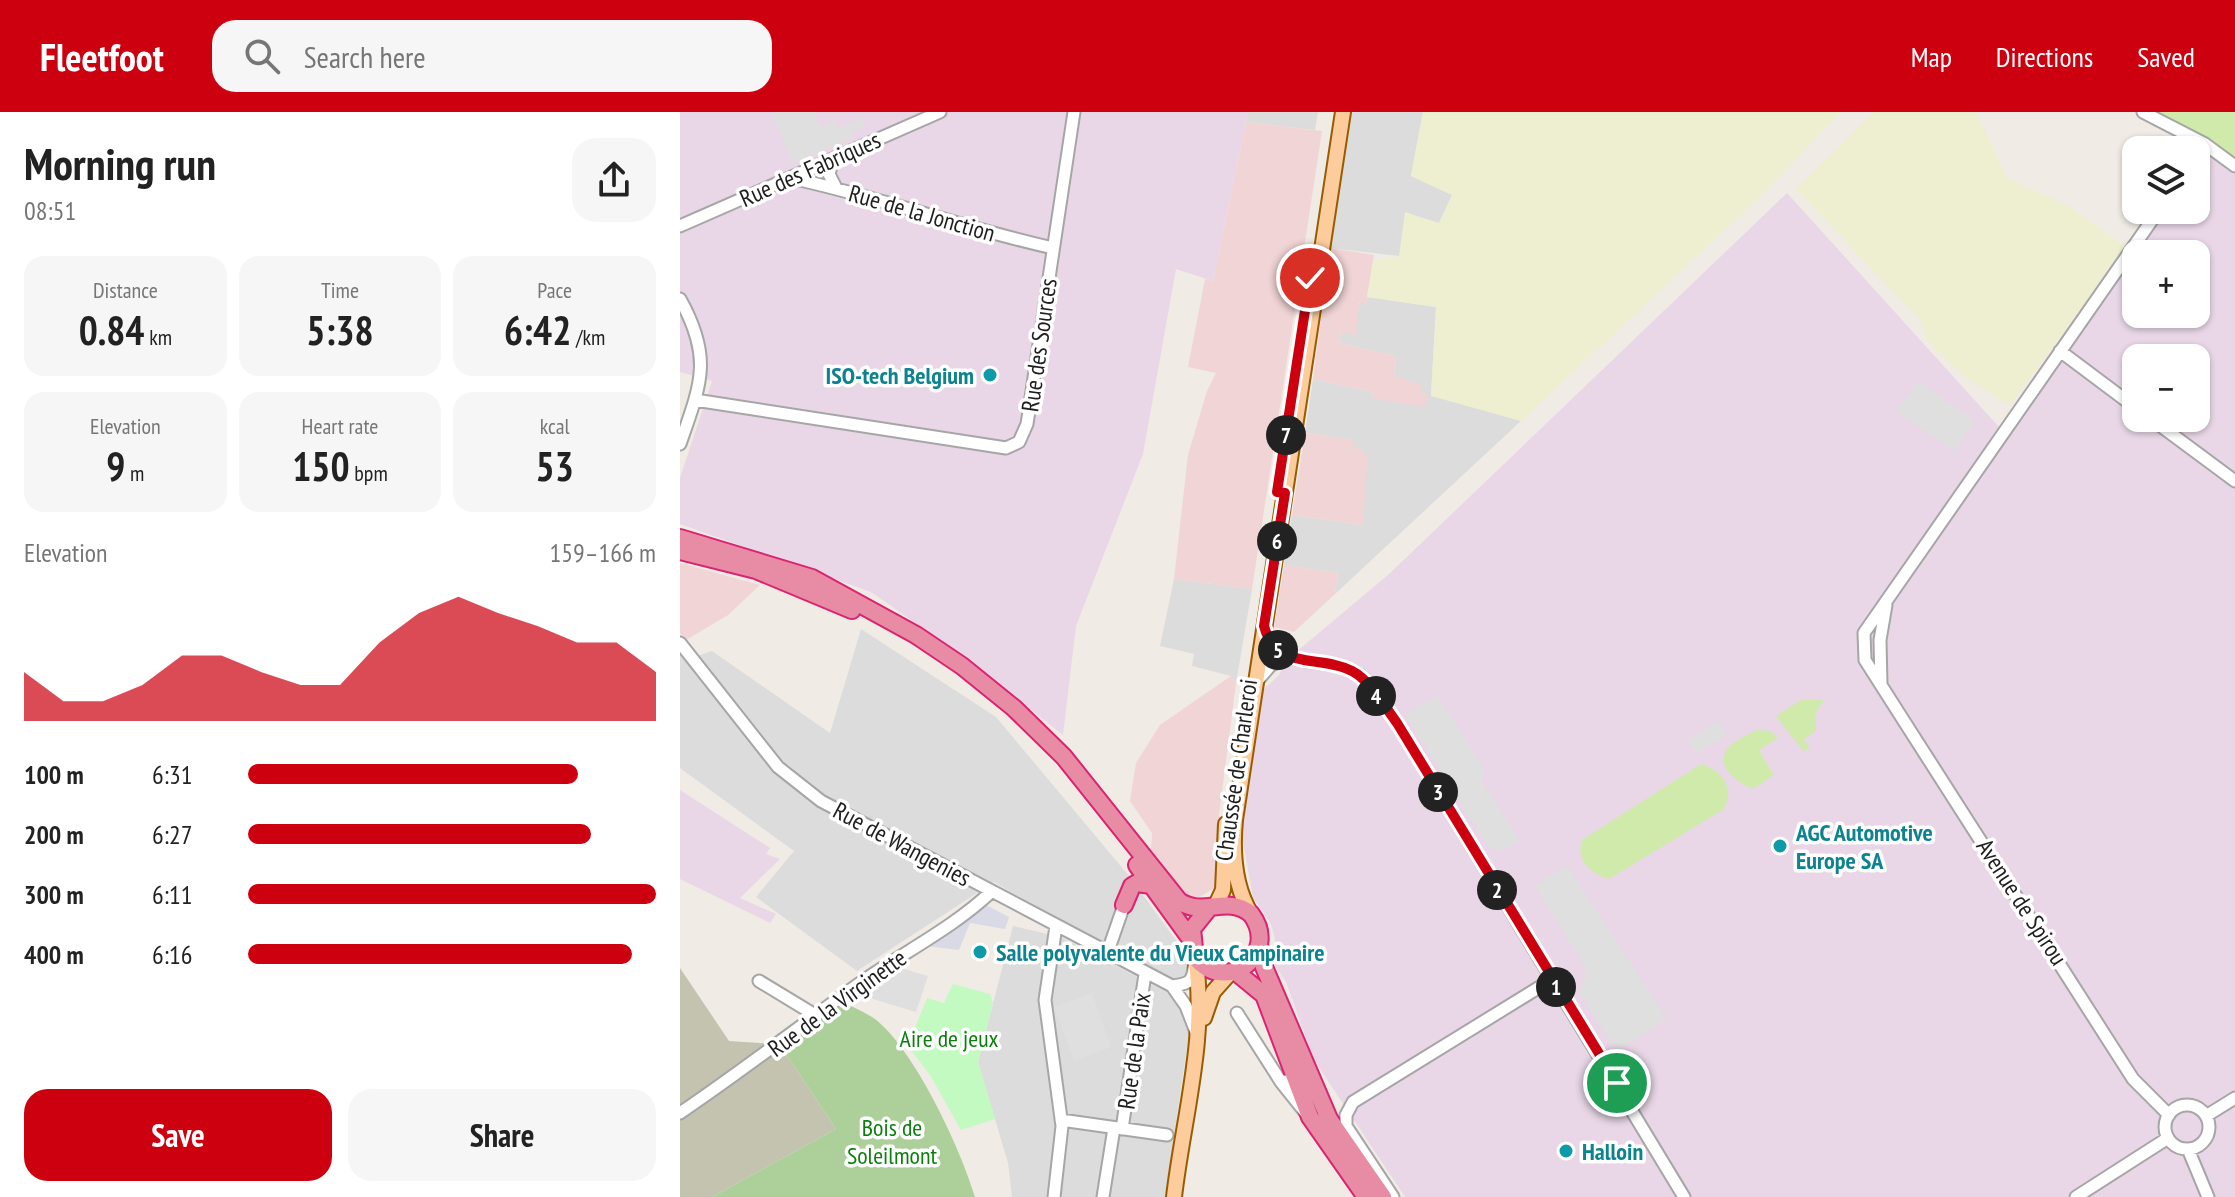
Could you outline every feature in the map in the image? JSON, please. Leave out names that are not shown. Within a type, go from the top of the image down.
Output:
[{"type":"highway","points":[[680,538],[812,578],[916,635],[962,666],[1014,708],[1064,757],[1179,901],[1189,908],[1238,906],[1251,914],[1260,930],[1264,967],[1329,1119],[1383,1197]]},
{"type":"highway","points":[[680,551],[756,570],[811,591],[865,616],[957,674],[1056,764],[1092,805],[1190,938],[1195,957],[1214,972],[1233,973],[1251,963],[1260,948]]},
{"type":"highway","points":[[1124,905],[1132,886],[1137,883],[1151,885]]},
{"type":"highway","points":[[1190,938],[1196,920],[1212,906]]},
{"type":"highway","points":[[1233,973],[1264,995],[1287,1080],[1366,1197]]},
{"type":"main road","name":"Chaussée de Charleroi","points":[[1281,493],[1335,112]]},
{"type":"main road","name":"Chaussée de Charleroi","points":[[1212,906],[1223,890],[1224,843],[1343,112]]},
{"type":"main road","name":"Chaussée de Charleroi","points":[[1251,914],[1238,881],[1233,843],[1270,564]]},
{"type":"main road","points":[[1174,1197],[1200,997],[1195,957]]},
{"type":"main road","points":[[1196,1039],[1213,992],[1233,973]]},
{"type":"street","name":"Rue des Fabriques","points":[[680,226],[940,112]]},
{"type":"street","name":"Rue des Sources","points":[[695,400],[1006,448],[1019,442],[1027,424],[1074,112]]},
{"type":"street","points":[[2143,112],[2190,136]]},
{"type":"street","points":[[2210,148],[2235,166]]},
{"type":"street","points":[[833,159],[829,174],[836,188]]},
{"type":"street","name":"Rue de la Jonction","points":[[791,178],[836,188],[977,231],[1053,248]]},
{"type":"street","name":"Avenue de Spirou","points":[[2149,224],[1864,633],[1865,660],[2133,1079],[2169,1115]]},
{"type":"street","points":[[680,299],[698,330],[702,368],[680,444]]},
{"type":"street","points":[[2060,351],[2122,398]]},
{"type":"street","points":[[2169,432],[2235,481]]},
{"type":"street","name":"Avenue de Spirou","points":[[1881,684],[1880,640],[1887,600]]},
{"type":"street","points":[[1264,626],[1270,642],[1289,658],[1335,666],[1361,677],[1397,723],[1684,1197]]},
{"type":"street","name":"Rue de Wangenies","points":[[680,643],[778,767],[810,793],[1172,986]]},
{"type":"street","points":[[1255,686],[1264,671],[1289,658]]},
{"type":"street","name":"Rue de la Virginette","points":[[680,1113],[750,1066],[815,1015],[969,913],[992,891]]},
{"type":"street","points":[[1107,954],[1124,905]]},
{"type":"street","points":[[1054,1197],[1061,1120],[1045,1000],[1056,926]]},
{"type":"street","points":[[1195,957],[1193,978],[1187,984],[1172,986],[1186,1006],[1196,1039]]},
{"type":"street","name":"Rue de la Paix","points":[[1103,1197],[1145,974]]},
{"type":"street","points":[[1393,1197],[1346,1126],[1346,1115],[1353,1102],[1551,980]]},
{"type":"street","points":[[759,981],[815,1015]]},
{"type":"street","points":[[1237,1013],[1287,1080]]},
{"type":"street","points":[[2206,1116],[2235,1098]]},
{"type":"street","points":[[2188,1105],[2206,1116],[2208,1135],[2200,1145],[2188,1149],[2176,1146],[2168,1138],[2165,1126],[2169,1115],[2188,1105]]},
{"type":"street","points":[[1061,1120],[1167,1135]]},
{"type":"street","points":[[2076,1197],[2168,1138]]},
{"type":"street","points":[[2200,1145],[2206,1192]]},
{"type":"street","points":[[2188,1149],[2206,1192]]},
{"type":"shaded area","points":[[680,112],[1248,112],[1213,281],[1176,269],[1143,454],[1076,626],[1063,735],[966,658],[871,592],[680,524],[680,478],[712,381],[680,372]]},
{"type":"shaded area","points":[[771,112],[814,112],[820,127],[835,120],[839,128],[862,118],[866,126],[851,132],[853,138],[793,163]]},
{"type":"shaded area","points":[[1248,112],[1318,112],[1315,130],[1246,122]]},
{"type":"shaded area","points":[[1351,112],[1423,112],[1411,176],[1452,195],[1439,223],[1399,256],[1330,248]]},
{"type":"shaded area","points":[[1423,112],[1841,112],[1758,199],[1521,421],[1431,396],[1436,307],[1367,297],[1373,261],[1399,256],[1405,212],[1439,223],[1452,195],[1411,176]]},
{"type":"shaded area","points":[[1874,112],[1976,112],[2008,179],[2069,206],[2122,244],[2122,250],[2010,406],[1966,378],[1927,340],[1920,320],[1796,189]]},
{"type":"shaded area","points":[[1246,122],[1322,131],[1252,589],[1174,579],[1188,455],[1207,391],[1216,373],[1188,367],[1205,279],[1213,281]]},
{"type":"shaded area","points":[[2210,150],[2235,170],[2235,1197],[1405,1197],[1314,1060],[1286,982],[1273,963],[1276,943],[1271,924],[1253,898],[1241,830],[1262,691],[1279,675],[1289,658],[1388,575],[1787,193],[2008,437],[2122,276],[2122,328],[2210,328],[2210,240],[2147,240],[2158,224],[2210,224]]},
{"type":"shaded area","points":[[1330,248],[1374,255],[1366,304],[1359,303],[1356,335],[1341,333],[1339,343],[1396,356],[1394,376],[1422,385],[1421,391],[1428,395],[1425,407],[1372,398],[1373,392],[1313,379]]},
{"type":"shaded area","points":[[1367,297],[1436,307],[1431,395],[1521,421],[1335,594],[1338,573],[1284,565],[1292,515],[1363,525],[1361,447],[1351,452],[1352,440],[1305,433],[1313,379],[1373,392],[1372,397],[1420,391],[1394,376],[1396,356],[1339,343],[1341,332],[1360,303],[1366,303]]},
{"type":"shaded area","points":[[1918,381],[1975,421],[1954,451],[1896,411]]},
{"type":"shaded area","points":[[1305,433],[1353,440],[1352,452],[1355,446],[1361,447],[1361,453],[1368,455],[1363,525],[1292,515]]},
{"type":"shaded area","points":[[680,563],[760,585],[728,615],[686,640],[680,633]]},
{"type":"shaded area","points":[[1284,565],[1338,573],[1335,594],[1294,632],[1274,627]]},
{"type":"shaded area","points":[[1174,579],[1252,589],[1236,683],[1231,676],[1192,666],[1194,654],[1160,646]]},
{"type":"shaded area","points":[[861,629],[996,717],[1129,876],[1178,943],[1190,970],[1178,984],[1093,941],[994,882],[857,971],[756,897],[794,851],[680,768],[680,650],[688,659],[712,651],[830,733]]},
{"type":"shaded area","points":[[1231,676],[1236,683],[1219,815],[1218,886],[1190,903],[1151,850],[1152,833],[1130,801],[1136,763],[1160,725]]},
{"type":"shaded area","points":[[1437,695],[1485,770],[1481,780],[1520,840],[1504,850],[1489,848],[1405,715]]},
{"type":"shaded area","points":[[1718,721],[1727,735],[1697,753],[1688,740]]},
{"type":"shaded area","points":[[680,790],[770,848],[766,854],[780,859],[740,898],[776,914],[770,923],[680,879]]},
{"type":"shaded area","points":[[1567,865],[1667,1019],[1617,1051],[1579,992],[1586,978],[1584,964],[1534,886]]},
{"type":"shaded area","points":[[986,905],[1009,917],[1005,929],[970,923],[959,950],[926,946]]},
{"type":"shaded area","points":[[1013,926],[1061,937],[1174,996],[1189,1034],[1165,1197],[1012,1197],[1008,1163],[978,1062]]},
{"type":"shaded area","points":[[890,965],[928,976],[916,1012],[850,992]]},
{"type":"shaded area","points":[[680,968],[729,1041],[778,1044],[782,1048],[836,1129],[712,1197],[680,1197]]},
{"type":"shaded area","points":[[1092,993],[1111,1047],[1074,1061],[1054,1007]]},
{"type":"green space","points":[[2157,112],[2235,112],[2235,159],[2210,144],[2210,136],[2197,136]]},
{"type":"green space","points":[[1801,700],[1824,700],[1815,714],[1816,730],[1804,740],[1810,747],[1804,752],[1776,716]]},
{"type":"green space","points":[[1756,730],[1771,731],[1778,738],[1759,750],[1774,775],[1753,789],[1734,778],[1723,760],[1729,747]]},
{"type":"green space","points":[[1701,764],[1715,770],[1724,780],[1728,794],[1724,809],[1609,879],[1596,874],[1586,865],[1581,854],[1582,840]]},
{"type":"green space","name":"Aire de jeux","points":[[953,984],[990,994],[993,1003],[978,1062],[995,1119],[961,1130],[930,1075],[911,1050],[912,1036],[927,998],[944,1003]]},
{"type":"green space","name":"Bois de Soleilmont","points":[[842,1001],[875,1019],[905,1053],[947,1127],[975,1197],[712,1197],[836,1129],[782,1048]]},
{"type":"place","name":"ISO-tech Belgium","points":[[990,375]]},
{"type":"place","name":"AGC Automotive Europe SA","points":[[1780,846]]},
{"type":"place","name":"Salle polyvalente du Vieux Campinaire","points":[[980,952]]},
{"type":"place","name":"Halloin","points":[[1566,1151]]},
{"type":"route","points":[[1310,278],[1277,492],[1285,493],[1264,626],[1266,634],[1275,648],[1289,658],[1352,670],[1397,723],[1551,980],[1617,1083]]}]
